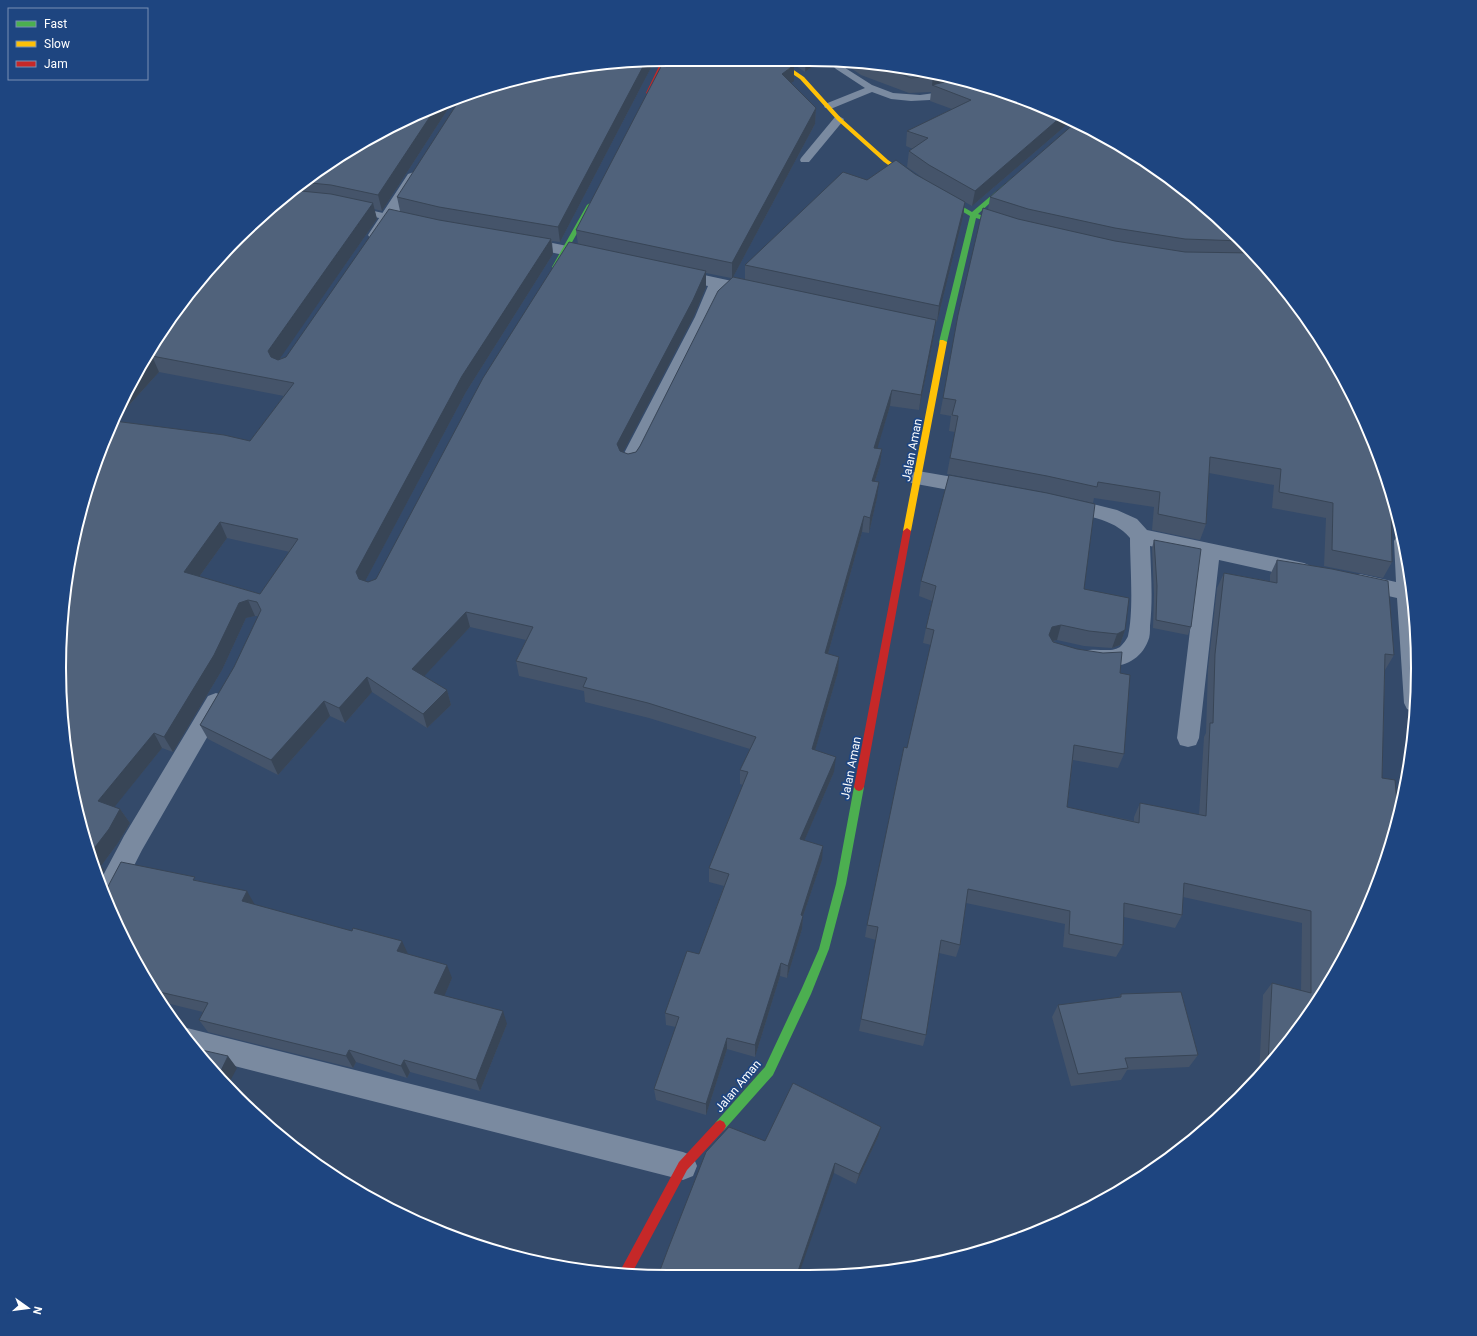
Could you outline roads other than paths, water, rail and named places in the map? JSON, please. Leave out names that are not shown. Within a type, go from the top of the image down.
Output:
[{"type":"street","points":[[643,104],[661,66]]},
{"type":"street","points":[[784,66],[802,78],[829,106],[839,119],[886,162],[920,185],[972,214],[1021,230]]},
{"type":"street","points":[[366,250],[422,165]]},
{"type":"street","points":[[972,214],[1019,174]]},
{"type":"street","points":[[550,276],[566,250],[595,194]]},
{"type":"street","name":"Jalan Aman","points":[[627,1269],[683,1166],[769,1071],[807,990],[824,949],[841,884],[918,478],[938,330],[972,214]]},
{"type":"street","points":[[388,217],[406,221]]},
{"type":"street","points":[[508,240],[604,258]]},
{"type":"street","points":[[657,270],[771,295]]},
{"type":"street","points":[[630,461],[704,318],[718,283]]},
{"type":"street","points":[[918,478],[996,492]]},
{"type":"street","points":[[1050,501],[1110,515],[1130,524],[1140,536],[1406,592]]},
{"type":"street","points":[[1077,655],[1112,659],[1128,653],[1138,640],[1141,614],[1140,536]]},
{"type":"street","points":[[1188,738],[1210,551]]},
{"type":"street","points":[[109,890],[133,842],[228,681]]},
{"type":"street","points":[[198,1044],[683,1166]]},
{"type":"lane","points":[[839,67],[872,89],[894,96],[933,98],[961,90]]},
{"type":"lane","points":[[829,106],[872,89]]},
{"type":"lane","points":[[805,160],[839,119]]},
{"type":"lane","points":[[343,207],[388,217]]}]
